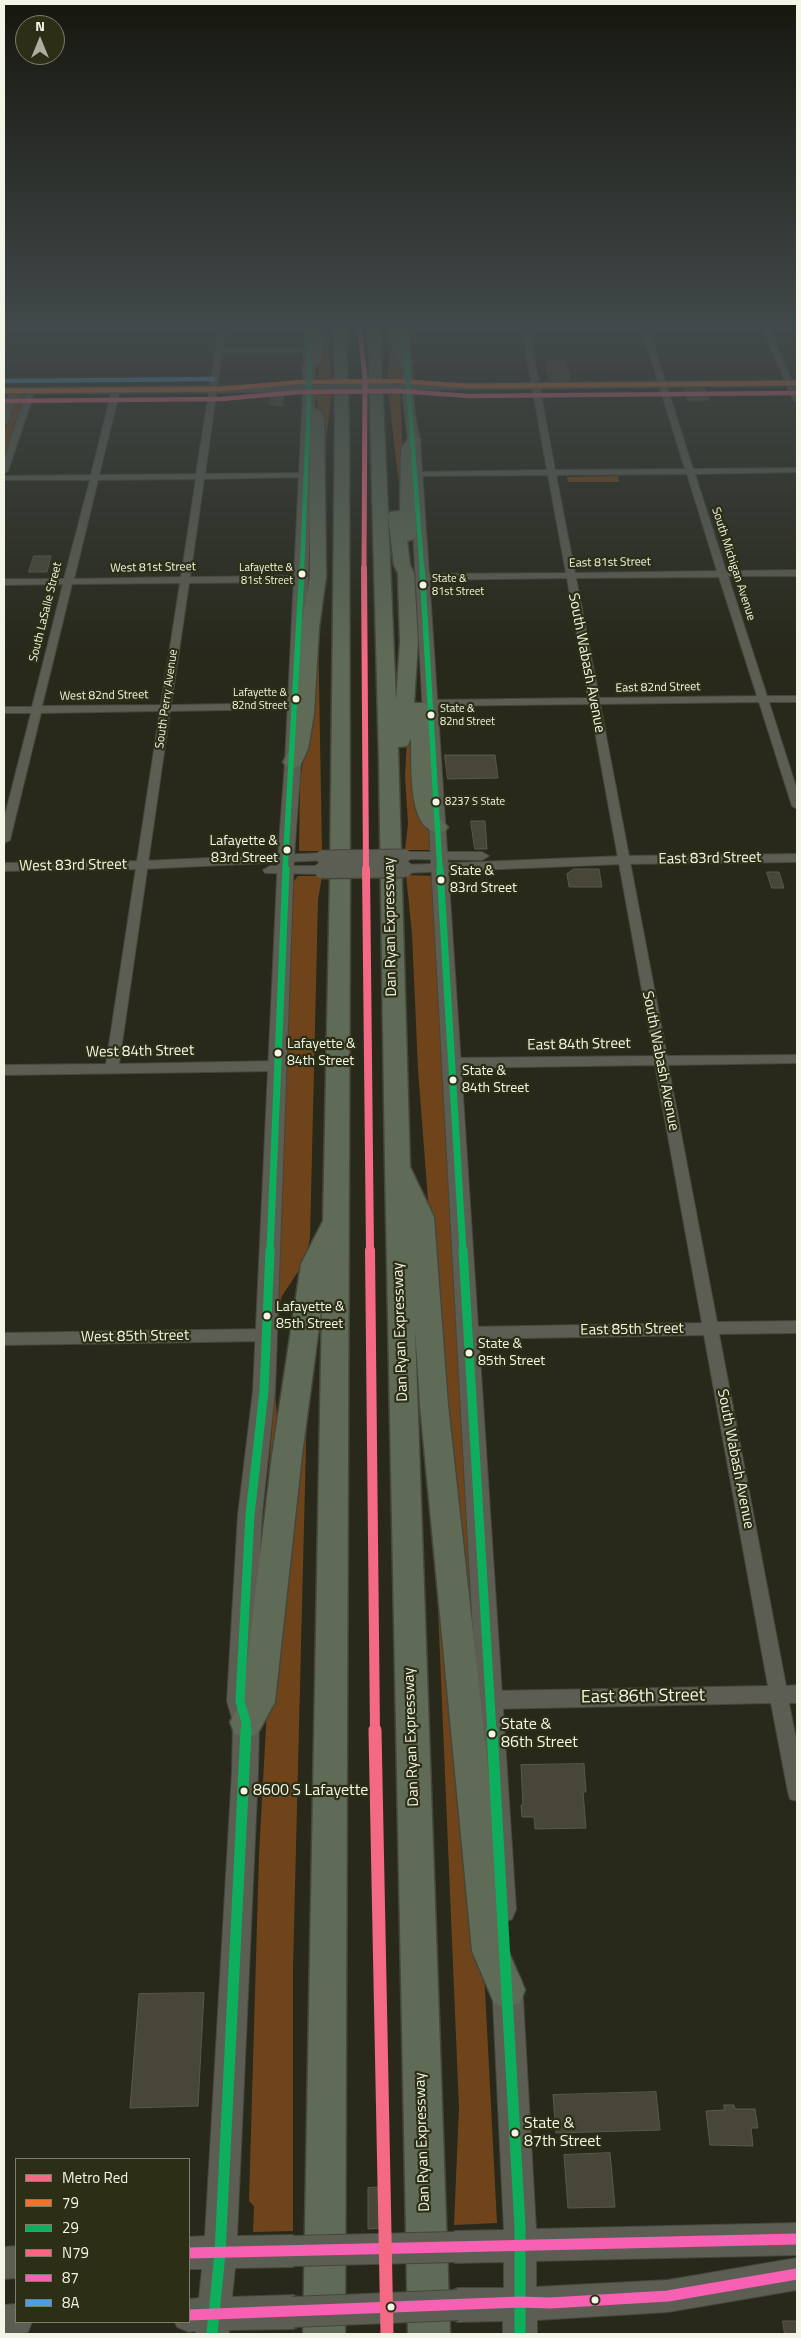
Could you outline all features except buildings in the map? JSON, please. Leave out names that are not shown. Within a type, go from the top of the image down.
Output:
[{"type":"highway","points":[[317,439],[317,506],[319,517]]},
{"type":"highway","points":[[294,762],[299,749],[305,714],[310,628],[310,577],[330,447],[335,439]]},
{"type":"highway","points":[[324,2334],[342,439]]},
{"type":"highway","name":"Dan Ryan Expressway","points":[[379,439],[389,761],[388,837],[429,2334]]},
{"type":"highway","points":[[389,761],[403,736],[409,642],[406,573],[409,565],[408,449],[414,440]]},
{"type":"highway","points":[[380,462],[394,481],[402,565],[406,573]]},
{"type":"highway","points":[[310,577],[321,588],[326,691],[340,718]]},
{"type":"highway","points":[[409,642],[413,652],[418,691],[423,792],[430,819],[438,827]]},
{"type":"highway","points":[[397,1166],[421,1217],[434,1405],[490,1951],[507,1990]]},
{"type":"highway","points":[[246,1722],[259,1702],[286,1465],[314,1264],[336,1220]]},
{"type":"main road","points":[[308,439],[306,475],[310,577],[294,706],[292,749],[294,762],[286,863],[264,1391],[250,1515],[240,1701],[246,1722],[204,2253],[205,2321],[293,2312],[520,2302],[550,2303],[668,2296],[797,2274]]},
{"type":"main road","points":[[414,440],[507,1990],[520,2246],[520,2334]]},
{"type":"main road","points":[[204,2253],[797,2239]]},
{"type":"street","points":[[4,471],[14,439]]},
{"type":"street","name":"South LaSalle Street","points":[[4,840],[104,439]]},
{"type":"street","name":"South Perry Avenue","points":[[112,1068],[206,439]]},
{"type":"street","name":"South Wabash Avenue","points":[[544,439],[797,1792]]},
{"type":"street","name":"South Michigan Avenue","points":[[680,439],[797,806]]},
{"type":"street","points":[[416,474],[797,470]]},
{"type":"street","points":[[4,478],[306,475]]},
{"type":"street","name":"East 81st Street","points":[[422,577],[797,573]]},
{"type":"street","name":"West 81st Street","points":[[4,582],[310,577]]},
{"type":"street","name":"East 82nd Street","points":[[430,704],[797,699]]},
{"type":"street","name":"West 82nd Street","points":[[4,710],[294,706]]},
{"type":"street","name":"East 83rd Street","points":[[440,862],[797,858]]},
{"type":"street","name":"West 83rd Street","points":[[4,867],[142,865],[191,868],[286,863],[440,862]]},
{"type":"street","name":"East 84th Street","points":[[452,1063],[797,1059]]},
{"type":"street","name":"West 84th Street","points":[[4,1070],[277,1066]]},
{"type":"street","name":"East 85th Street","points":[[467,1333],[797,1327]]},
{"type":"street","name":"West 85th Street","points":[[4,1339],[266,1335]]},
{"type":"street","name":"East 86th Street","points":[[489,1700],[797,1694]]},
{"type":"shaded area","points":[[4,439],[11,439],[4,461]]},
{"type":"shaded area","points":[[321,439],[326,439],[321,483]]},
{"type":"shaded area","points":[[394,439],[402,439],[404,483],[399,483]]},
{"type":"shaded area","points":[[618,476],[619,482],[568,482],[567,477]]},
{"type":"shaded area","points":[[318,624],[322,851],[299,851],[300,781],[312,704]]},
{"type":"shaded area","points":[[410,686],[424,815],[431,835],[432,848],[430,850],[405,850],[408,824],[405,776]]},
{"type":"shaded area","points":[[406,875],[433,876],[483,1755],[440,1358],[418,1069],[412,934]]},
{"type":"shaded area","points":[[298,876],[322,876],[318,900],[310,1238],[305,1261],[282,1296],[277,1314],[294,881]]},
{"type":"shaded area","points":[[275,1390],[280,1464],[257,1614]]},
{"type":"shaded area","points":[[307,1405],[293,1967],[293,2231],[253,2232],[254,2206],[249,2201],[259,1854],[268,1691]]},
{"type":"shaded area","points":[[435,1536],[451,1652],[485,1990],[497,2223],[454,2225],[459,2108]]},
{"type":"metro line","name":"Red","points":[[364,439],[363,514],[375,1743],[387,2334]]},
{"type":"transit line","name":"29","points":[[212,2334],[220,2253],[245,1772],[246,1722],[240,1701],[250,1515],[264,1391],[286,857],[293,762],[307,439]]},
{"type":"transit line","name":"29","points":[[412,439],[421,544],[507,1990],[520,2227],[520,2334]]},
{"type":"transit line","name":"87","points":[[190,2253],[797,2239]]},
{"type":"transit line","name":"87","points":[[190,2315],[520,2302],[550,2303],[668,2296],[797,2274]]},
{"type":"place","name":"Lafayette & 81st Street","points":[[302,574]]},
{"type":"place","name":"State & 81st Street","points":[[423,585]]},
{"type":"place","name":"Lafayette & 82nd Street","points":[[296,699]]},
{"type":"place","name":"State & 82nd Street","points":[[431,715]]},
{"type":"place","name":"8237 S State","points":[[436,802]]},
{"type":"place","name":"Lafayette & 83rd Street","points":[[287,850]]},
{"type":"place","name":"State & 83rd Street","points":[[441,880]]},
{"type":"place","name":"Lafayette & 84th Street","points":[[278,1053]]},
{"type":"place","name":"State & 84th Street","points":[[453,1080]]},
{"type":"place","name":"Lafayette & 85th Street","points":[[267,1316]]},
{"type":"place","name":"State & 85th Street","points":[[469,1353]]},
{"type":"place","name":"State & 86th Street","points":[[492,1734]]},
{"type":"place","name":"8600 S Lafayette","points":[[244,1791]]},
{"type":"place","name":"State & 87th Street","points":[[515,2133]]}]
